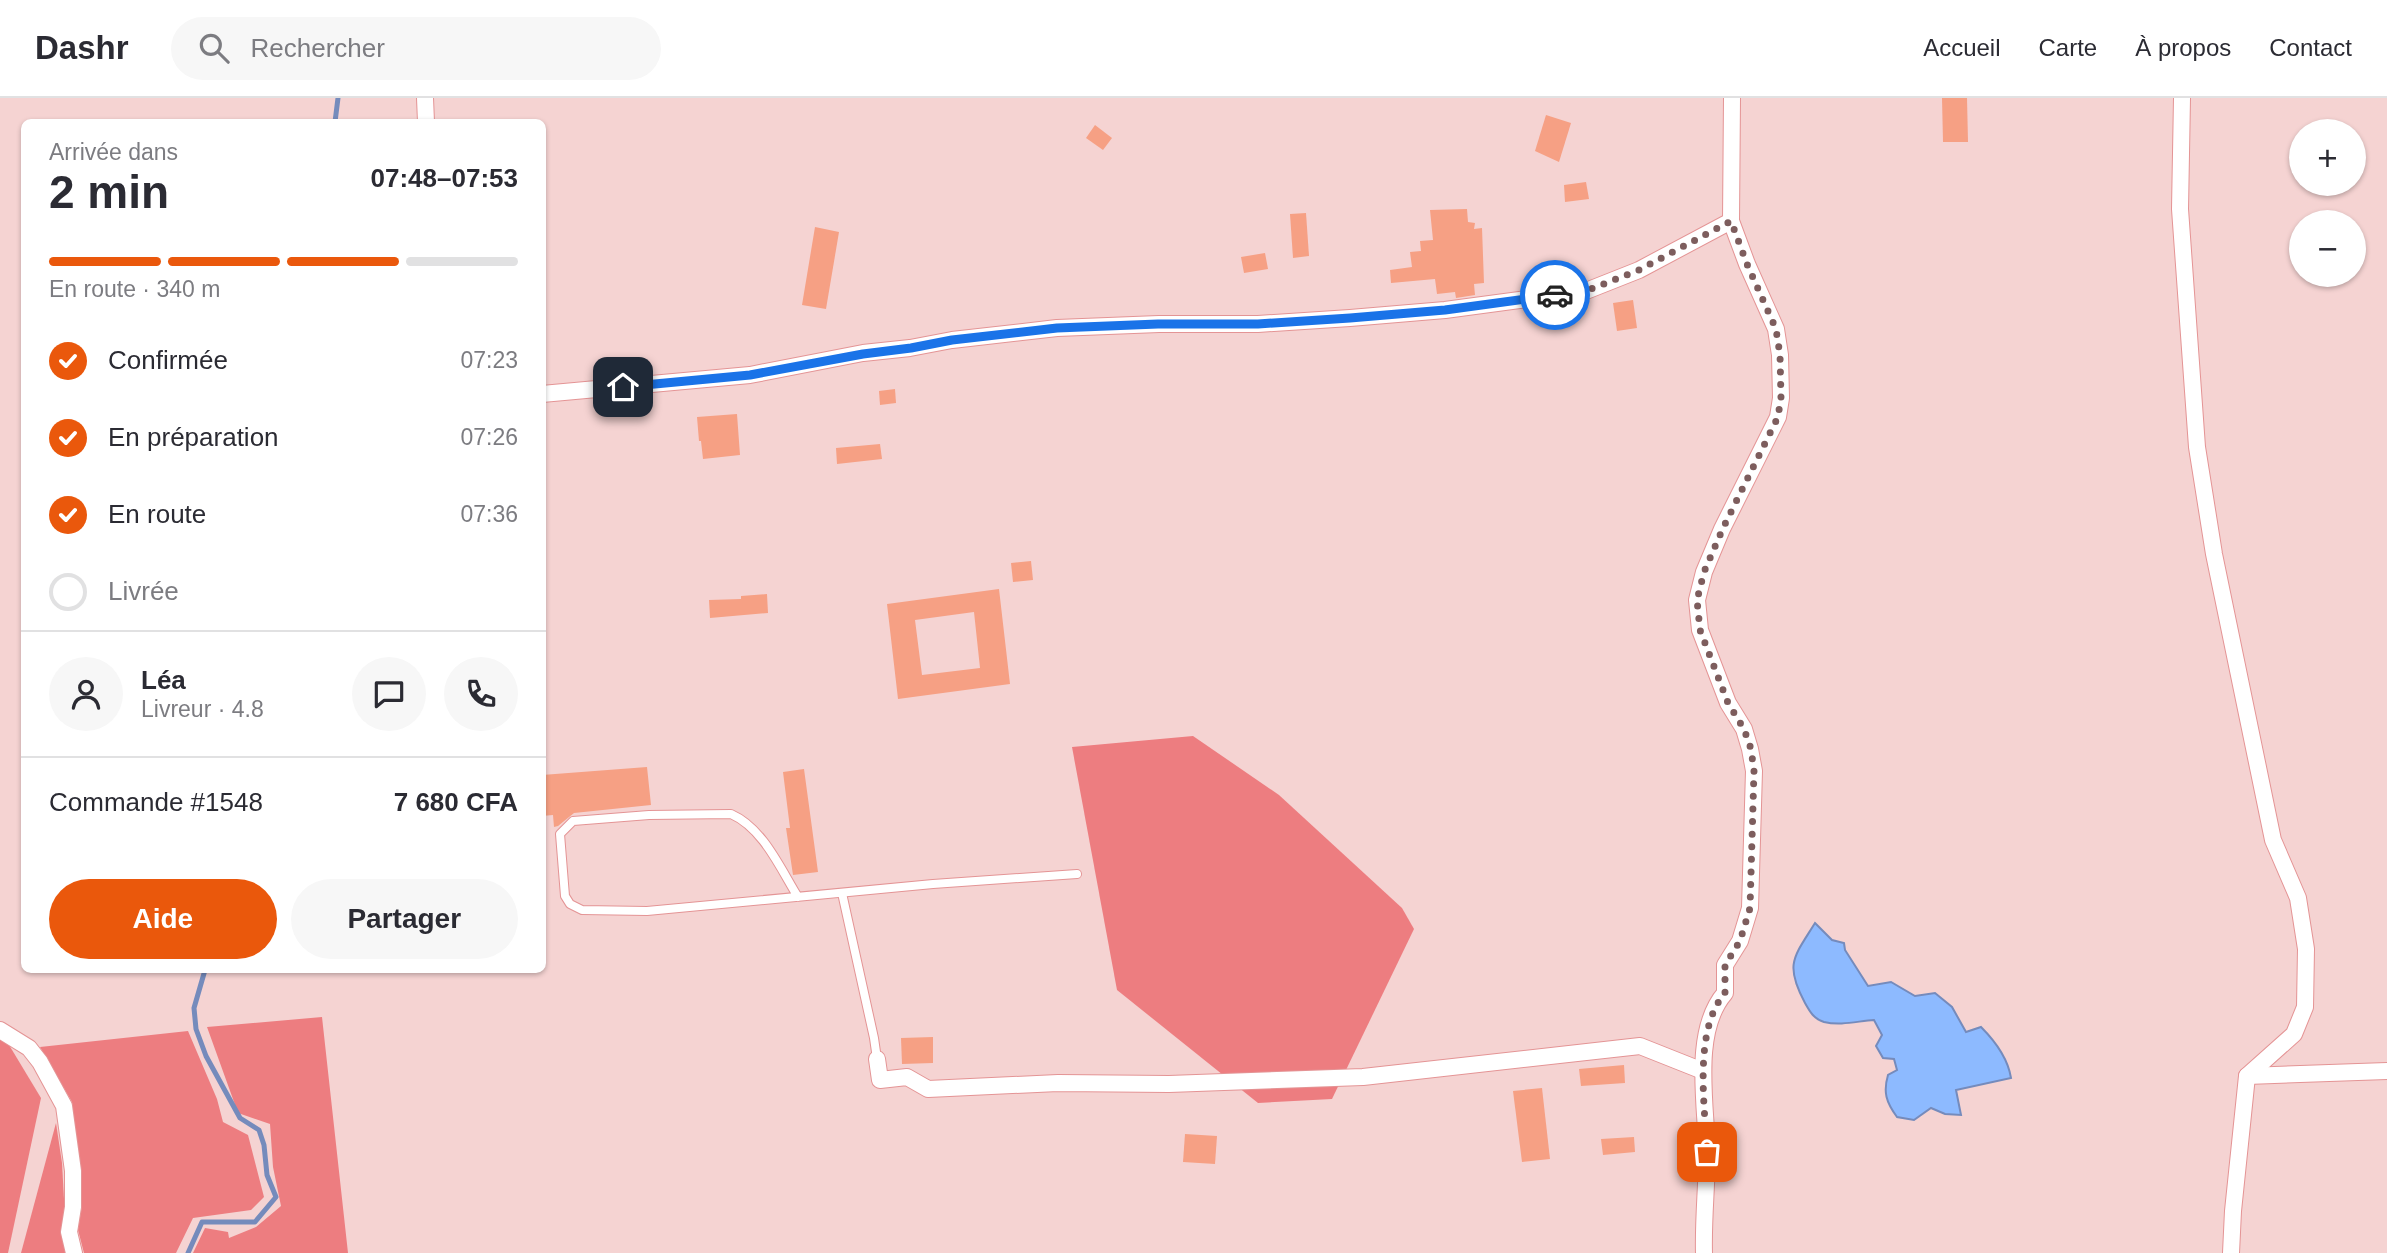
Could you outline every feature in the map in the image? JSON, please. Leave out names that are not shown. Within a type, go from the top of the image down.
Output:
[{"type":"street","points":[[425,98],[426,119]]},
{"type":"street","points":[[1704,1253],[1707,1152],[1703,1071],[1706,1041],[1715,1004],[1725,993],[1725,965],[1740,941],[1750,908],[1754,771],[1751,749],[1744,729],[1728,703],[1700,630],[1697,600],[1704,572],[1723,528],[1778,417],[1781,397],[1776,329],[1731,221],[1732,98]]},
{"type":"street","points":[[2182,98],[2180,209],[2197,447],[2214,554],[2273,841],[2298,898],[2306,949],[2305,1007],[2294,1034],[2247,1076],[2231,1253]]},
{"type":"street","points":[[546,394],[750,375],[952,340],[1057,328],[1258,324],[1350,318],[1445,310],[1586,291],[1639,270],[1731,221]]},
{"type":"street","points":[[0,1030],[29,1048],[40,1062],[64,1106],[73,1171],[74,1207],[69,1232],[74,1253]]},
{"type":"street","points":[[877,1059],[880,1080],[907,1077],[928,1089],[1058,1083],[1169,1084],[1363,1077],[1640,1046],[1703,1071]]},
{"type":"street","points":[[2247,1076],[2387,1070]]},
{"type":"lane","points":[[798,897],[767,847],[743,819],[731,814],[649,815],[573,821],[560,834],[565,896],[570,904],[582,910],[647,911],[1077,874]]},
{"type":"lane","points":[[842,893],[877,1059]]},
{"type":"shaded area","points":[[1193,736],[1279,795],[1402,908],[1414,929],[1332,1099],[1258,1103],[1117,990],[1072,747]]},
{"type":"shaded area","points":[[322,1017],[348,1253],[193,1253],[205,1228],[228,1232],[229,1238],[256,1227],[281,1206],[273,1167],[270,1124],[238,1113],[207,1027]]},
{"type":"shaded area","points":[[0,1030],[41,1098],[8,1253],[0,1253]]},
{"type":"shaded area","points":[[188,1031],[217,1099],[223,1122],[248,1135],[264,1197],[251,1210],[193,1218],[176,1253],[84,1253],[78,1230],[82,1205],[72,1102],[40,1047]]},
{"type":"shaded area","points":[[56,1123],[62,1163],[67,1253],[21,1253]]},
{"type":"water","points":[[1815,923],[1832,940],[1844,943],[1845,950],[1868,986],[1891,982],[1915,996],[1935,993],[1952,1007],[1966,1032],[1981,1027],[2000,1051],[2011,1078],[1956,1090],[1961,1115],[1945,1114],[1931,1108],[1914,1120],[1897,1117],[1888,1102],[1886,1087],[1888,1075],[1897,1070],[1894,1059],[1883,1058],[1876,1046],[1882,1035],[1874,1020],[1837,1024],[1821,1021],[1811,1012],[1799,990],[1793,970],[1794,961]]},
{"type":"building","points":[[1942,98],[1967,98],[1968,142],[1943,142]]},
{"type":"building","points":[[1546,115],[1571,123],[1559,162],[1535,151]]},
{"type":"building","points":[[1095,125],[1112,138],[1103,150],[1086,138]]},
{"type":"building","points":[[1586,182],[1589,199],[1565,202],[1564,185]]},
{"type":"building","points":[[1467,209],[1468,222],[1475,223],[1474,229],[1482,228],[1484,283],[1474,284],[1475,295],[1456,298],[1455,292],[1437,294],[1435,279],[1391,283],[1390,270],[1412,267],[1410,252],[1421,251],[1420,241],[1433,240],[1430,210]]},
{"type":"building","points":[[1306,213],[1309,256],[1293,258],[1290,214]]},
{"type":"building","points":[[815,227],[839,232],[826,309],[802,305]]},
{"type":"building","points":[[1265,253],[1268,269],[1244,273],[1241,257]]},
{"type":"building","points":[[1633,300],[1637,328],[1617,331],[1613,303]]},
{"type":"building","points":[[895,389],[896,403],[880,405],[879,391]]},
{"type":"building","points":[[737,414],[740,455],[703,459],[697,417]]},
{"type":"building","points":[[880,444],[882,459],[837,464],[836,448]]},
{"type":"building","points":[[1031,561],[1033,580],[1013,582],[1011,563]]},
{"type":"building","points":[[999,589],[1010,684],[898,699],[887,604]],"holes":[[[974,612],[980,668],[922,675],[915,620]]]},
{"type":"building","points":[[767,594],[768,613],[710,618],[709,600],[741,599],[741,596]]},
{"type":"building","points":[[647,767],[651,805],[574,813],[554,827],[553,815],[546,816],[546,775]]},
{"type":"building","points":[[804,769],[818,872],[793,875],[786,828],[790,828],[783,772]]},
{"type":"building","points":[[933,1037],[933,1063],[902,1064],[901,1038]]},
{"type":"building","points":[[1624,1065],[1625,1083],[1581,1086],[1579,1069]]},
{"type":"building","points":[[1542,1088],[1550,1159],[1522,1162],[1513,1091]]},
{"type":"building","points":[[1185,1134],[1217,1136],[1215,1164],[1183,1162]]},
{"type":"building","points":[[1634,1137],[1635,1152],[1603,1155],[1601,1139]]},
{"type":"waterway","points":[[335,119],[338,98]]},
{"type":"waterway","points":[[188,1253],[202,1222],[255,1222],[276,1197],[267,1175],[264,1145],[259,1130],[240,1118],[206,1056],[196,1029],[194,1008],[204,973]]},
{"type":"way so far","points":[[1555,295],[1586,291],[1639,270],[1731,221],[1776,329],[1781,397],[1778,417],[1723,528],[1704,572],[1697,600],[1700,630],[1728,703],[1744,729],[1751,749],[1754,771],[1750,908],[1740,941],[1725,965],[1725,993],[1715,1004],[1706,1041],[1703,1071],[1707,1152]]},
{"type":"route","points":[[623,387],[750,375],[952,340],[1057,328],[1258,324],[1350,318],[1445,310],[1555,295]]}]
